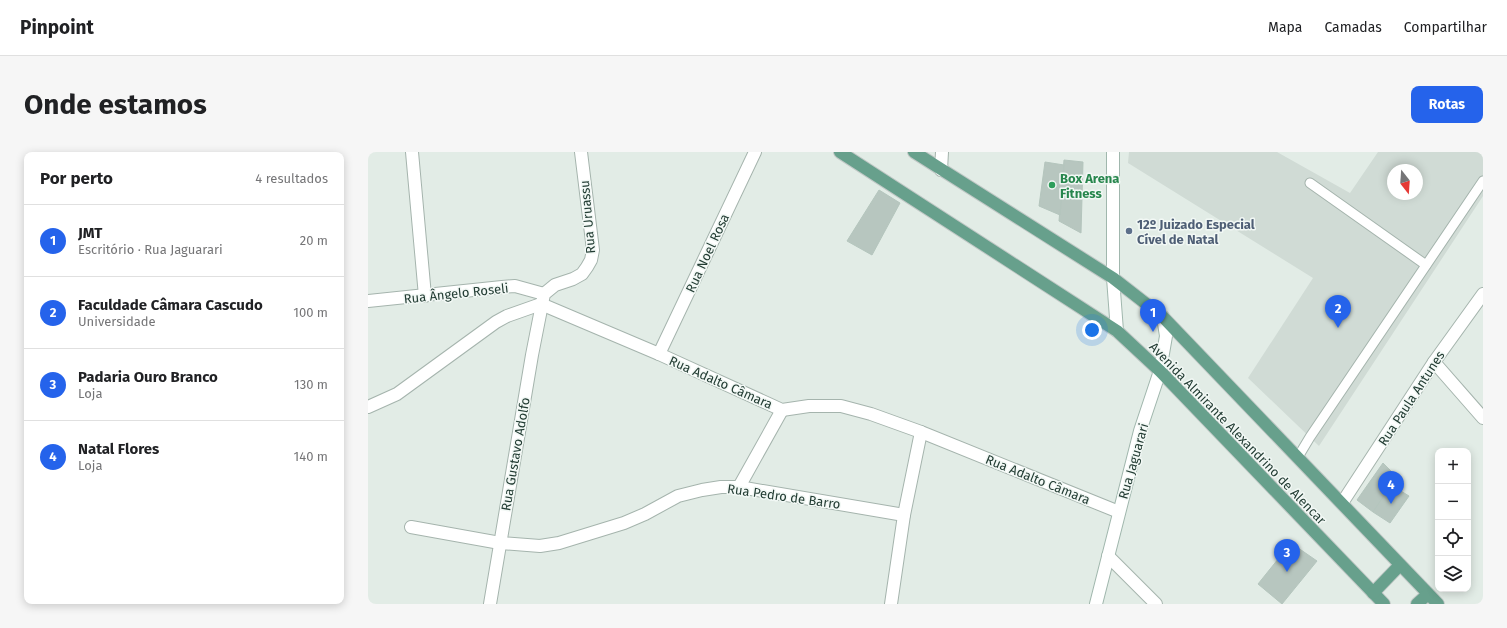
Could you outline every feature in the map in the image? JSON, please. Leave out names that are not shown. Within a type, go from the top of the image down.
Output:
[{"type":"main road","name":"Avenida Almirante Alexandrino de Alencar","points":[[840,152],[1117,331],[1160,371],[1384,604]]},
{"type":"main road","name":"Avenida Almirante Alexandrino de Alencar","points":[[914,152],[1113,278],[1164,317],[1438,604]]},
{"type":"main road","points":[[1373,593],[1400,565]]},
{"type":"main road","points":[[1417,604],[1428,594]]},
{"type":"street","points":[[412,152],[425,296]]},
{"type":"street","name":"Rua Uruassu","points":[[542,299],[555,285],[582,274],[591,260],[593,250],[581,152]]},
{"type":"street","name":"Rua Noel Rosa","points":[[659,354],[755,152]]},
{"type":"street","points":[[942,152],[942,170]]},
{"type":"street","points":[[1113,152],[1113,278],[1117,331]]},
{"type":"street","name":"Rua Ângelo Roseli","points":[[368,301],[515,286],[542,299]]},
{"type":"street","name":"Rua Paula Antunes","points":[[1342,504],[1434,362],[1483,294]]},
{"type":"street","points":[[368,407],[397,394],[496,322],[542,299]]},
{"type":"street","name":"Rua Adalto Câmara","points":[[542,299],[782,410],[809,406],[841,406],[871,414],[921,432],[1118,512]]},
{"type":"street","name":"Rua Gustavo Adolfo","points":[[490,604],[542,299]]},
{"type":"street","name":"Rua Jaguarari","points":[[1096,604],[1118,512],[1140,431],[1155,390],[1160,371],[1166,336],[1164,317]]},
{"type":"street","points":[[1434,362],[1483,418]]},
{"type":"street","points":[[739,487],[782,410]]},
{"type":"street","points":[[891,604],[904,515],[921,432]]},
{"type":"street","name":"Rua Pedro de Barro","points":[[411,527],[500,543],[540,546],[559,543],[624,523],[645,514],[678,496],[721,487],[739,487],[904,515]]},
{"type":"street","points":[[1108,556],[1156,604]]},
{"type":"lane","points":[[1298,457],[1483,181]]},
{"type":"lane","points":[[1310,183],[1426,265]]},
{"type":"shaded area","points":[[1129,152],[1277,152],[1350,193],[1378,152],[1483,152],[1483,196],[1319,446],[1248,378],[1313,278],[1128,163]]},
{"type":"building","points":[[1064,160],[1083,162],[1081,233],[1059,221]]},
{"type":"building","name":"Box Arena Fitness","points":[[1045,162],[1064,165],[1060,215],[1039,206]]},
{"type":"building","points":[[879,190],[900,203],[872,255],[847,241]]},
{"type":"building","points":[[1383,463],[1397,477],[1373,512],[1357,500]]},
{"type":"building","points":[[1391,485],[1409,496],[1390,523],[1373,512]]},
{"type":"building","points":[[1291,543],[1317,561],[1282,604],[1258,584]]},
{"type":"place","name":"Box Arena Fitness","points":[[1052,185]]},
{"type":"place","name":"12º Juizado Especial Cível de Natal","points":[[1129,231]]},
{"type":"place","name":"Faculdade Câmara Cascudo","points":[[1338,328]]},
{"type":"place","name":"JMT","points":[[1153,332]]},
{"type":"place","name":"Natal Flores","points":[[1391,504]]},
{"type":"place","name":"Padaria Ouro Branco","points":[[1287,572]]}]
